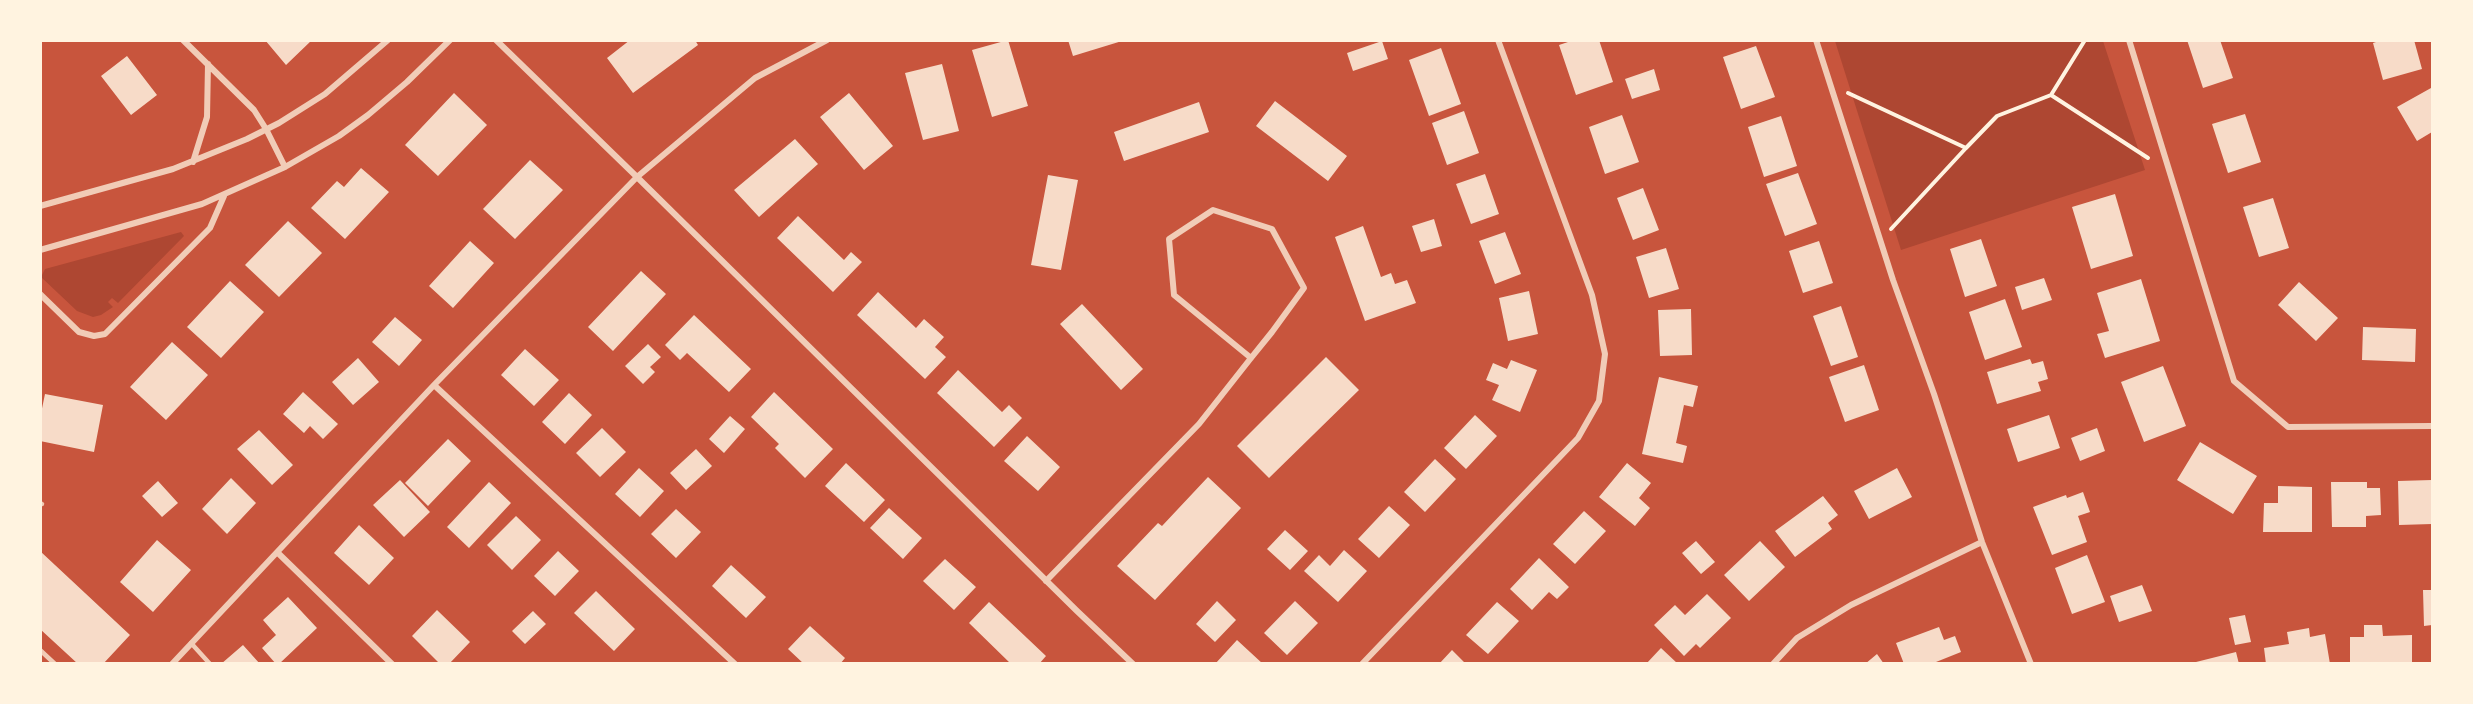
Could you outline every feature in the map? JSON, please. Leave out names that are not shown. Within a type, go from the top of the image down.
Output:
[{"type":"street","points":[[183,40],[254,110],[285,167]]},
{"type":"street","points":[[40,206],[133,182],[193,162],[266,129],[325,94],[388,40]]},
{"type":"street","points":[[40,250],[160,217],[224,196],[285,167],[339,136],[368,115],[407,82],[450,40]]},
{"type":"street","points":[[496,40],[1046,581],[1133,663]]},
{"type":"street","points":[[172,663],[434,385],[637,177],[755,78],[827,40]]},
{"type":"street","points":[[1362,663],[1578,438],[1599,401],[1605,354],[1592,295],[1498,40]]},
{"type":"street","points":[[1816,40],[1880,240],[1934,394],[1982,542],[2031,663]]},
{"type":"street","points":[[2129,40],[2234,381],[2288,427],[2433,426]]},
{"type":"street","points":[[193,162],[207,117],[208,64]]},
{"type":"street","points":[[40,294],[80,332],[94,336],[105,334],[210,228],[224,196]]},
{"type":"street","points":[[1046,581],[1199,424],[1251,358],[1304,288],[1272,229],[1213,210],[1169,239],[1174,295],[1251,358]]},
{"type":"street","points":[[434,385],[735,663]]},
{"type":"street","points":[[1773,663],[1797,638],[1851,605],[1982,542]]},
{"type":"street","points":[[278,553],[392,663]]},
{"type":"lane","points":[[191,643],[210,663]]},
{"type":"lane","points":[[40,650],[56,663]]},
{"type":"path","points":[[1880,240],[1997,116],[2051,95],[2085,40]]},
{"type":"path","points":[[1831,85],[1966,148]]},
{"type":"path","points":[[2051,95],[2169,171]]},
{"type":"shaded area","points":[[1835,41],[2103,41],[2145,170],[1901,250]]},
{"type":"shaded area","points":[[181,232],[184,236],[118,303],[112,298],[108,302],[113,307],[101,315],[93,317],[77,311],[41,277],[45,269]]},
{"type":"building","points":[[265,40],[312,40],[286,65]]},
{"type":"building","points":[[630,40],[695,40],[698,45],[633,93],[607,58]]},
{"type":"building","points":[[1008,40],[1028,106],[992,117],[972,50]]},
{"type":"building","points":[[1068,40],[1122,40],[1122,41],[1073,56]]},
{"type":"building","points":[[1574,40],[1599,40],[1613,82],[1576,95],[1559,45]]},
{"type":"building","points":[[2187,40],[2220,40],[2233,78],[2203,88]]},
{"type":"building","points":[[2382,40],[2414,40],[2422,69],[2383,80],[2373,43]]},
{"type":"building","points":[[1382,41],[1388,59],[1353,71],[1347,53]]},
{"type":"building","points":[[1756,46],[1775,97],[1741,109],[1723,57]]},
{"type":"building","points":[[1441,48],[1461,104],[1429,116],[1409,60]]},
{"type":"building","points":[[127,56],[157,95],[131,115],[101,76]]},
{"type":"building","points":[[942,64],[959,131],[923,140],[905,73]]},
{"type":"building","points":[[1654,69],[1660,90],[1632,99],[1625,79]]},
{"type":"building","points":[[2431,88],[2432,132],[2417,141],[2397,107]]},
{"type":"building","points":[[454,93],[487,125],[438,176],[405,145]]},
{"type":"building","points":[[849,93],[893,146],[864,170],[820,117]]},
{"type":"building","points":[[1275,101],[1347,156],[1328,181],[1256,126]]},
{"type":"building","points":[[1199,102],[1209,132],[1124,161],[1114,132]]},
{"type":"building","points":[[1464,111],[1479,153],[1447,165],[1432,123]]},
{"type":"building","points":[[2245,114],[2261,162],[2228,173],[2212,124]]},
{"type":"building","points":[[1622,115],[1639,162],[1605,174],[1589,127]]},
{"type":"building","points":[[1781,116],[1797,166],[1764,177],[1748,127]]},
{"type":"building","points":[[795,139],[818,164],[759,217],[734,190]]},
{"type":"building","points":[[530,160],[563,190],[515,239],[483,209]]},
{"type":"building","points":[[361,168],[389,192],[345,239],[311,208],[337,181],[344,187]]},
{"type":"building","points":[[1798,173],[1817,224],[1785,236],[1766,184]]},
{"type":"building","points":[[1485,174],[1499,214],[1471,224],[1456,184]]},
{"type":"building","points":[[1048,175],[1078,180],[1061,270],[1031,265]]},
{"type":"building","points":[[1643,188],[1659,230],[1633,240],[1617,198]]},
{"type":"building","points":[[2115,194],[2133,256],[2091,269],[2072,207]]},
{"type":"building","points":[[2273,198],[2289,248],[2259,257],[2243,207]]},
{"type":"building","points":[[798,216],[844,260],[851,252],[862,262],[833,292],[777,238]]},
{"type":"building","points":[[1434,219],[1442,246],[1421,252],[1412,226]]},
{"type":"building","points":[[288,221],[322,253],[279,297],[245,265]]},
{"type":"building","points":[[1363,226],[1381,277],[1391,273],[1395,284],[1407,280],[1416,303],[1365,321],[1335,237]]},
{"type":"building","points":[[1505,232],[1521,274],[1495,284],[1479,241]]},
{"type":"building","points":[[1981,239],[1997,286],[1965,297],[1950,249]]},
{"type":"building","points":[[470,241],[494,263],[453,308],[429,286]]},
{"type":"building","points":[[1819,241],[1833,283],[1803,293],[1789,251]]},
{"type":"building","points":[[1666,248],[1679,289],[1649,298],[1636,257]]},
{"type":"building","points":[[641,271],[666,294],[613,351],[588,327]]},
{"type":"building","points":[[2044,278],[2052,300],[2022,310],[2015,287]]},
{"type":"building","points":[[2141,279],[2160,341],[2105,358],[2097,334],[2109,331],[2097,293]]},
{"type":"building","points":[[230,281],[264,312],[221,358],[187,327]]},
{"type":"building","points":[[2299,282],[2338,318],[2316,341],[2278,305]]},
{"type":"building","points":[[1529,291],[1538,334],[1508,341],[1499,298]]},
{"type":"building","points":[[878,292],[916,328],[924,319],[944,337],[935,347],[946,357],[925,379],[857,315]]},
{"type":"building","points":[[2005,299],[2022,347],[1985,360],[1969,312]]},
{"type":"building","points":[[1082,304],[1143,369],[1121,390],[1060,324]]},
{"type":"building","points":[[1841,306],[1858,357],[1831,366],[1813,316]]},
{"type":"building","points":[[1691,309],[1692,355],[1660,356],[1658,310]]},
{"type":"building","points":[[694,315],[751,369],[729,392],[687,353],[680,360],[665,345]]},
{"type":"building","points":[[395,317],[422,340],[399,366],[372,342]]},
{"type":"building","points":[[2363,327],[2416,329],[2415,362],[2362,360]]},
{"type":"building","points":[[172,342],[208,375],[166,420],[130,387]]},
{"type":"building","points":[[648,344],[661,357],[650,367],[655,372],[643,384],[625,366]]},
{"type":"building","points":[[525,349],[559,380],[534,406],[501,375]]},
{"type":"building","points":[[1326,357],[1359,390],[1269,478],[1237,446]]},
{"type":"building","points":[[358,358],[379,382],[353,405],[332,382]]},
{"type":"building","points":[[2030,359],[2032,364],[2043,361],[2048,379],[2038,382],[2041,391],[1997,404],[1987,372]]},
{"type":"building","points":[[1511,360],[1537,370],[1520,412],[1492,400],[1499,385],[1486,380],[1493,363],[1507,369]]},
{"type":"building","points":[[1864,365],[1879,410],[1845,422],[1829,377]]},
{"type":"building","points":[[2163,366],[2186,426],[2144,442],[2121,382]]},
{"type":"building","points":[[958,370],[1002,412],[1009,405],[1022,418],[994,447],[937,393]]},
{"type":"building","points":[[1659,377],[1698,386],[1693,407],[1684,405],[1676,443],[1687,446],[1683,463],[1642,454]]},
{"type":"building","points":[[303,392],[338,424],[323,439],[310,426],[304,433],[283,414]]},
{"type":"building","points":[[774,392],[833,449],[805,478],[775,448],[779,444],[751,417]]},
{"type":"building","points":[[569,393],[592,415],[565,444],[542,422]]},
{"type":"building","points":[[45,394],[103,405],[94,452],[40,441],[40,418]]},
{"type":"building","points":[[1475,415],[1497,436],[1466,469],[1444,448]]},
{"type":"building","points":[[2049,415],[2060,448],[2018,462],[2007,429]]},
{"type":"building","points":[[730,416],[745,429],[724,453],[709,439]]},
{"type":"building","points":[[602,428],[626,452],[600,477],[576,453]]},
{"type":"building","points":[[2097,428],[2105,451],[2080,461],[2071,438]]},
{"type":"building","points":[[259,430],[293,465],[272,485],[237,449]]},
{"type":"building","points":[[1027,436],[1060,467],[1038,491],[1004,461]]},
{"type":"building","points":[[448,439],[471,461],[428,506],[405,483]]},
{"type":"building","points":[[2200,442],[2257,476],[2233,514],[2177,480]]},
{"type":"building","points":[[696,449],[712,466],[686,490],[670,473]]},
{"type":"building","points":[[1435,459],[1456,479],[1425,512],[1404,492]]},
{"type":"building","points":[[846,463],[885,500],[864,522],[825,486]]},
{"type":"building","points":[[1627,463],[1651,483],[1639,498],[1650,508],[1635,526],[1599,497]]},
{"type":"building","points":[[639,468],[664,491],[640,517],[615,494]]},
{"type":"building","points":[[1897,468],[1912,497],[1869,519],[1854,491]]},
{"type":"building","points":[[1208,477],[1241,508],[1155,600],[1117,566],[1158,523],[1162,526]]},
{"type":"building","points":[[231,478],[256,503],[227,534],[202,509]]},
{"type":"building","points":[[400,480],[430,512],[404,537],[373,505]]},
{"type":"building","points":[[2432,480],[2432,524],[2399,525],[2398,481]]},
{"type":"building","points":[[158,481],[178,503],[162,517],[142,496]]},
{"type":"building","points":[[489,482],[511,503],[469,548],[447,527]]},
{"type":"building","points":[[2331,482],[2367,482],[2367,488],[2380,488],[2381,515],[2366,516],[2366,527],[2332,527]]},
{"type":"building","points":[[2278,486],[2312,487],[2312,532],[2263,532],[2264,503],[2278,503]]},
{"type":"building","points":[[2083,492],[2090,512],[2078,516],[2087,542],[2052,555],[2033,507],[2066,495],[2067,498]]},
{"type":"building","points":[[1823,496],[1838,515],[1828,523],[1832,529],[1795,557],[1775,531]]},
{"type":"building","points":[[1389,506],[1410,525],[1379,558],[1358,539]]},
{"type":"building","points":[[889,508],[922,538],[903,559],[870,528]]},
{"type":"building","points":[[676,509],[701,532],[676,558],[651,534]]},
{"type":"building","points":[[1584,511],[1606,531],[1575,564],[1553,544]]},
{"type":"building","points":[[516,516],[541,540],[512,570],[487,545]]},
{"type":"building","points":[[359,525],[394,558],[369,585],[334,553]]},
{"type":"building","points":[[1285,530],[1308,551],[1290,570],[1267,549]]},
{"type":"building","points":[[157,540],[191,570],[153,612],[120,582]]},
{"type":"building","points":[[1696,541],[1715,562],[1701,574],[1682,553]]},
{"type":"building","points":[[1760,541],[1785,567],[1749,601],[1724,575]]},
{"type":"building","points":[[1344,550],[1367,571],[1338,602],[1304,571],[1319,555],[1330,566]]},
{"type":"building","points":[[40,551],[130,635],[103,664],[78,664],[40,629]]},
{"type":"building","points":[[558,551],[579,571],[555,596],[534,576]]},
{"type":"building","points":[[2087,555],[2105,602],[2072,614],[2055,568]]},
{"type":"building","points":[[1539,558],[1569,587],[1557,599],[1549,592],[1532,610],[1510,589]]},
{"type":"building","points":[[945,559],[976,587],[954,610],[923,581]]},
{"type":"building","points":[[731,565],[766,597],[746,618],[712,586]]},
{"type":"building","points":[[2142,585],[2152,611],[2119,622],[2110,596]]},
{"type":"building","points":[[2423,590],[2432,590],[2432,625],[2424,626]]},
{"type":"building","points":[[596,591],[635,629],[614,651],[574,613]]},
{"type":"building","points":[[1707,594],[1731,618],[1700,648],[1696,644],[1684,656],[1654,625],[1675,605],[1685,615]]},
{"type":"building","points":[[288,597],[317,628],[279,664],[276,664],[262,648],[276,635],[263,620]]},
{"type":"building","points":[[1217,601],[1236,620],[1215,642],[1196,624]]},
{"type":"building","points":[[1295,601],[1318,623],[1287,655],[1264,633]]},
{"type":"building","points":[[989,602],[1046,656],[1039,664],[1011,664],[969,623]]},
{"type":"building","points":[[1497,602],[1519,621],[1488,654],[1466,635]]},
{"type":"building","points":[[437,610],[470,642],[449,664],[440,664],[412,636]]},
{"type":"building","points":[[533,611],[546,624],[525,644],[512,631]]},
{"type":"building","points":[[2245,615],[2251,642],[2235,645],[2229,618]]},
{"type":"building","points":[[2364,625],[2382,625],[2383,636],[2412,635],[2412,664],[2350,664],[2350,637],[2364,637]]},
{"type":"building","points":[[810,626],[845,658],[840,664],[804,664],[788,649]]},
{"type":"building","points":[[1939,627],[1944,640],[1955,636],[1961,652],[1931,664],[1904,664],[1896,643]]},
{"type":"building","points":[[2309,628],[2310,637],[2325,634],[2330,664],[2266,664],[2264,648],[2289,644],[2287,632]]},
{"type":"building","points":[[1237,640],[1263,664],[1215,664]]},
{"type":"building","points":[[243,645],[260,664],[221,664]]},
{"type":"building","points":[[1661,648],[1678,664],[1646,664]]},
{"type":"building","points":[[1452,650],[1466,664],[1439,664]]},
{"type":"building","points":[[2236,652],[2239,664],[2192,664],[2192,663]]},
{"type":"building","points":[[1877,654],[1884,664],[1865,664]]}]
